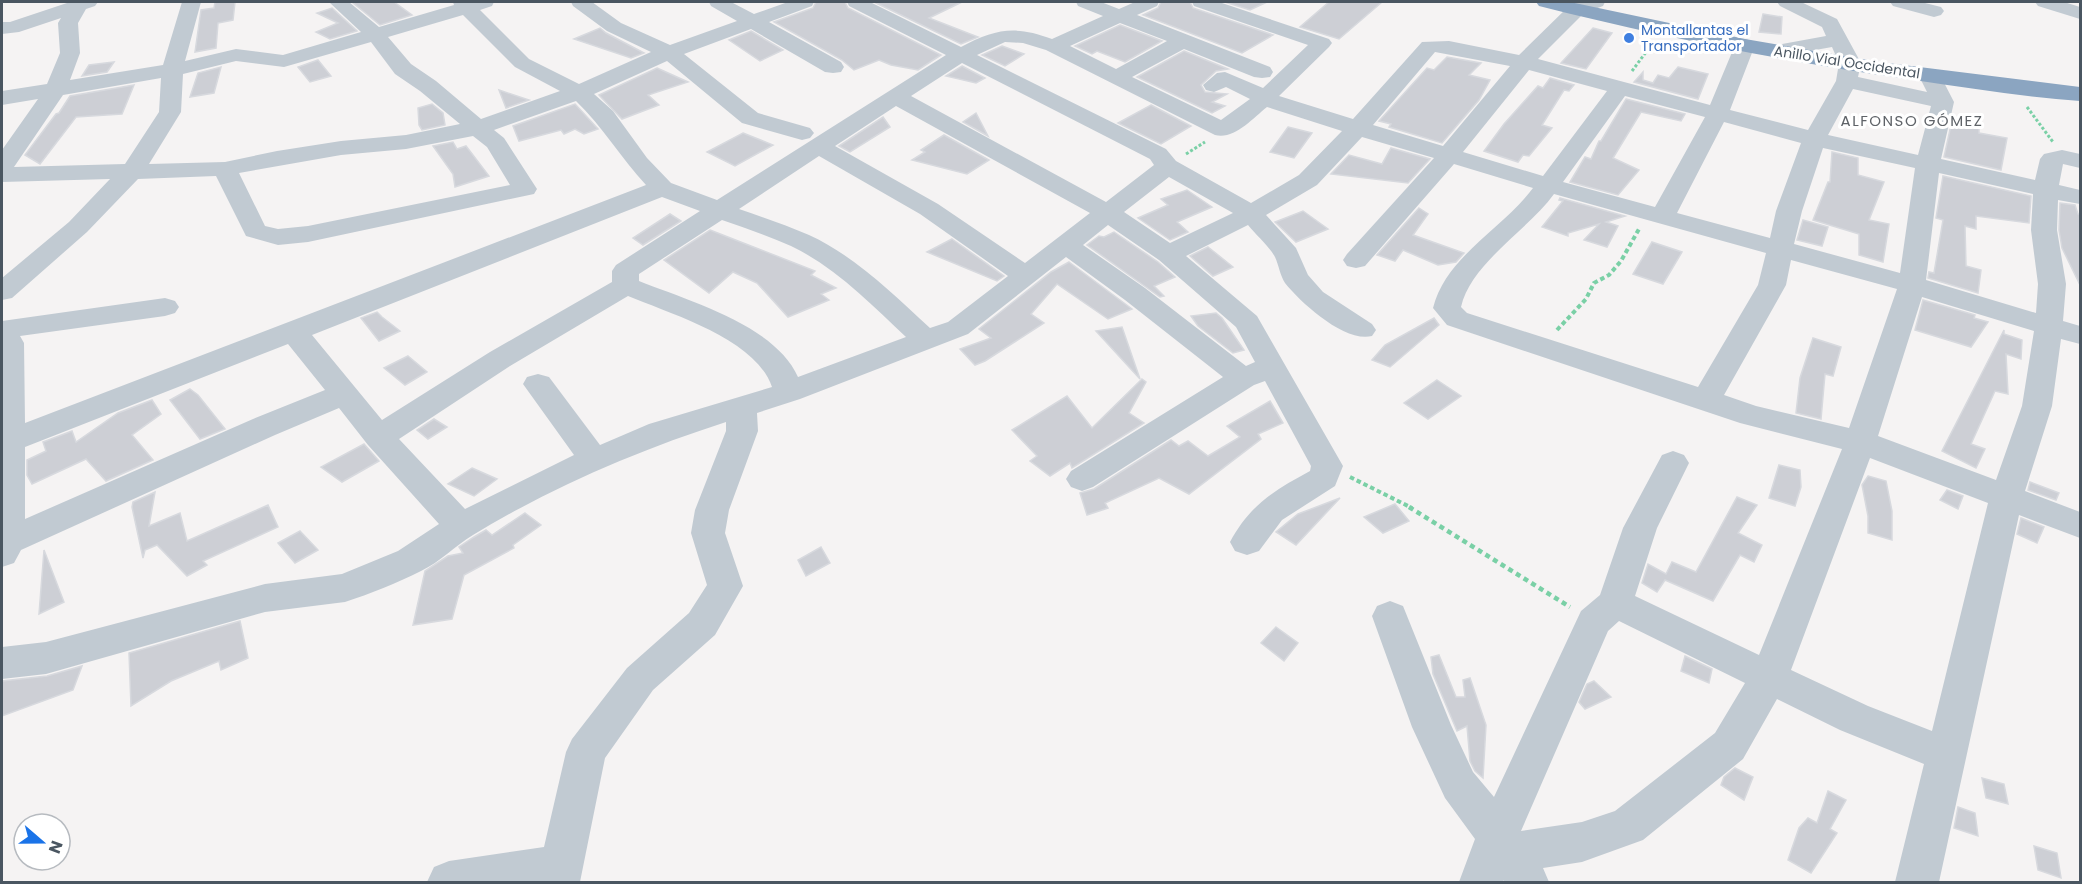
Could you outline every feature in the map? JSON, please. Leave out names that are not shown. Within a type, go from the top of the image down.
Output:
[{"type":"highway","name":"Anillo Vial Occidental","points":[[1546,2],[1587,5],[1663,28],[1776,51],[1848,72],[1930,76],[2080,94]]},
{"type":"street","points":[[2,28],[12,28],[84,2]]},
{"type":"street","points":[[2,167],[56,88],[70,53],[68,23],[84,2]]},
{"type":"street","points":[[2,292],[78,227],[133,170],[170,112],[172,70],[191,2]]},
{"type":"street","points":[[225,169],[255,231],[278,237],[308,234],[525,189],[496,143],[403,69],[375,34],[338,2]]},
{"type":"street","points":[[580,2],[614,27],[670,53],[750,118],[810,139],[929,209],[1025,276]]},
{"type":"street","points":[[718,2],[833,67]]},
{"type":"street","points":[[2,175],[225,169],[320,151],[406,142],[477,128],[579,92],[647,61],[805,2]]},
{"type":"street","points":[[856,2],[959,56],[985,77],[1158,154],[1168,166],[1251,213],[1287,254],[1295,277],[1313,298],[1362,330]]},
{"type":"street","points":[[1085,2],[1282,79]]},
{"type":"street","points":[[1053,46],[1118,14],[1150,2]]},
{"type":"street","points":[[626,285],[625,272],[720,210],[810,139],[896,97],[959,56],[994,39],[1009,34],[1026,35],[1053,46],[1223,130],[1265,98],[1282,79],[1322,44],[1255,12],[1201,2]]},
{"type":"street","points":[[1706,400],[1772,285],[1778,250],[1814,139],[1848,72],[1839,40],[1830,23],[1787,2]]},
{"type":"street","points":[[1900,2],[1934,11]]},
{"type":"street","points":[[2045,2],[2080,13]]},
{"type":"street","points":[[2,98],[172,70],[236,55],[284,62],[473,3],[497,40],[522,63],[579,92],[605,116],[639,163],[662,188],[801,241],[836,262],[868,286],[926,340]]},
{"type":"street","points":[[1356,260],[1422,188],[1524,62],[1587,5]]},
{"type":"street","points":[[1776,51],[1839,40]]},
{"type":"street","points":[[1116,77],[1184,41]]},
{"type":"street","points":[[1663,216],[1718,113],[1745,45]]},
{"type":"street","points":[[1168,254],[1223,229],[1308,180],[1358,128],[1429,46],[1449,46],[1524,62],[1814,139],[2080,197]]},
{"type":"street","points":[[1848,72],[1943,102]]},
{"type":"street","points":[[1481,882],[1512,856],[1582,842],[1628,826],[1729,746],[1769,678],[1860,442],[1912,285],[1928,163],[1943,102],[1930,76]]},
{"type":"street","points":[[1214,85],[1225,78],[1277,104],[1548,184],[1778,250],[1912,285],[2080,335]]},
{"type":"street","points":[[1619,89],[1532,207],[1470,265],[1450,295],[1447,308],[1457,319],[1751,415],[1860,442],[2080,525]]},
{"type":"street","points":[[896,97],[1108,213],[1168,254],[1247,322],[1327,466],[1324,478],[1268,511],[1257,523],[1247,542]]},
{"type":"street","points":[[1917,882],[2006,499],[2037,406],[2049,326],[2052,284],[2044,230],[2046,189],[2052,159],[2071,159]]},
{"type":"street","points":[[2,663],[46,658],[265,598],[345,588],[410,561],[461,526],[565,472],[660,432],[789,392],[957,328],[1168,166]]},
{"type":"street","points":[[10,441],[662,188]]},
{"type":"street","points":[[1066,244],[1135,294],[1242,378]]},
{"type":"street","points":[[626,285],[709,320],[752,343],[777,365],[789,392]]},
{"type":"street","points":[[379,437],[500,359],[626,285]]},
{"type":"street","points":[[165,307],[2,330],[10,344],[10,441],[5,548],[264,427],[345,394]]},
{"type":"street","points":[[294,332],[379,437],[461,526]]},
{"type":"street","points":[[1083,480],[1242,378],[1273,366]]},
{"type":"street","points":[[538,384],[594,460]]},
{"type":"street","points":[[449,882],[559,874],[586,752],[640,679],[702,624],[725,586],[708,532],[712,510],[742,431],[741,407]]},
{"type":"street","points":[[1512,856],[1604,613],[1640,528],[1673,463]]},
{"type":"street","points":[[1604,613],[1769,678],[1854,718],[1947,755]]},
{"type":"street","points":[[1390,616],[1432,727],[1459,785],[1512,856]]},
{"type":"path","points":[[1619,89],[1663,28]]},
{"type":"path","points":[[2012,87],[2071,159]]},
{"type":"path","points":[[1168,166],[1223,130]]},
{"type":"path","points":[[1545,349],[1563,322],[1586,299],[1594,283],[1609,275],[1621,261],[1638,229],[1663,216]]},
{"type":"path","points":[[1327,466],[1414,509],[1604,613]]},
{"type":"building","points":[[215,2],[235,2],[233,20],[218,23],[216,48],[195,52],[201,10],[214,8]]},
{"type":"building","points":[[352,2],[394,2],[412,15],[380,25]]},
{"type":"building","points":[[816,2],[845,2],[848,8],[941,55],[918,70],[891,65],[879,60],[854,70],[842,60],[774,22],[813,8]]},
{"type":"building","points":[[874,2],[962,2],[929,18],[978,37],[961,44]]},
{"type":"building","points":[[1161,2],[1190,2],[1193,8],[1273,35],[1242,53],[1143,15],[1158,8]]},
{"type":"building","points":[[1225,2],[1267,2],[1250,10]]},
{"type":"building","points":[[1329,2],[1382,2],[1339,39],[1300,27]]},
{"type":"building","points":[[332,8],[357,31],[330,39],[316,32],[338,23],[317,13]]},
{"type":"building","points":[[1763,14],[1782,17],[1781,34],[1759,32]]},
{"type":"building","points":[[1120,25],[1162,41],[1125,62],[1097,51],[1092,54],[1075,46]]},
{"type":"building","points":[[600,28],[644,53],[631,58],[574,39]]},
{"type":"building","points":[[1593,28],[1612,33],[1586,69],[1561,63]]},
{"type":"building","points":[[751,31],[783,50],[760,61],[729,40]]},
{"type":"building","points":[[1002,46],[1024,54],[1005,66],[982,55]]},
{"type":"building","points":[[1184,51],[1228,69],[1216,71],[1201,85],[1205,92],[1227,94],[1212,102],[1225,106],[1212,113],[1137,77]]},
{"type":"building","points":[[1447,57],[1481,63],[1469,75],[1490,80],[1479,100],[1442,143],[1389,127],[1391,124],[1379,121],[1427,68],[1434,70]]},
{"type":"building","points":[[318,60],[331,76],[310,82],[298,67]]},
{"type":"building","points":[[114,62],[107,72],[82,76],[89,65]]},
{"type":"building","points":[[962,66],[985,78],[976,83],[946,76]]},
{"type":"building","points":[[221,67],[214,93],[190,97],[198,73]]},
{"type":"building","points":[[1678,67],[1708,74],[1698,99],[1634,82],[1643,72],[1643,80],[1653,83],[1658,75],[1669,78]]},
{"type":"building","points":[[657,68],[688,82],[648,95],[659,105],[622,119],[599,95]]},
{"type":"building","points":[[1550,78],[1574,85],[1569,91],[1564,90],[1542,125],[1552,128],[1529,156],[1523,155],[1518,162],[1484,151],[1504,124],[1538,86],[1543,88]]},
{"type":"building","points":[[134,85],[122,114],[76,117],[40,164],[25,155],[70,96]]},
{"type":"building","points":[[499,90],[529,100],[506,108]]},
{"type":"building","points":[[1626,99],[1685,114],[1681,121],[1641,112],[1613,158],[1639,170],[1618,195],[1570,182],[1585,157],[1591,159],[1599,141]]},
{"type":"building","points":[[432,104],[443,113],[445,125],[422,130],[419,125],[418,108]]},
{"type":"building","points":[[575,104],[598,129],[584,134],[575,129],[564,134],[561,130],[519,141],[513,126]]},
{"type":"building","points":[[1151,105],[1191,126],[1161,144],[1118,123]]},
{"type":"building","points":[[976,113],[988,136],[963,122]]},
{"type":"building","points":[[883,117],[890,127],[850,152],[839,146]]},
{"type":"building","points":[[1951,125],[1979,125],[1979,133],[2007,138],[2001,170],[1944,157]]},
{"type":"building","points":[[1288,127],[1312,133],[1294,158],[1270,152]]},
{"type":"building","points":[[743,133],[773,145],[735,166],[707,152]]},
{"type":"building","points":[[944,135],[989,160],[967,174],[912,160],[925,152],[921,150]]},
{"type":"building","points":[[453,142],[457,149],[466,146],[489,176],[455,187],[453,174],[433,146]]},
{"type":"building","points":[[1391,148],[1430,159],[1408,183],[1331,174],[1349,155],[1382,164]]},
{"type":"building","points":[[1832,152],[1858,158],[1858,175],[1884,182],[1869,220],[1889,224],[1883,262],[1859,255],[1859,234],[1813,220],[1828,182],[1830,182]]},
{"type":"building","points":[[1943,176],[2031,196],[2029,223],[1976,216],[1976,229],[1965,226],[1966,266],[1981,270],[1978,293],[1928,278],[1929,272],[1934,273],[1943,220],[1936,218]]},
{"type":"building","points":[[1187,190],[1212,207],[1177,222],[1188,232],[1170,240],[1138,218],[1168,205],[1161,199]]},
{"type":"building","points":[[1560,198],[1625,216],[1606,222],[1618,226],[1607,247],[1584,240],[1599,224],[1568,233],[1568,236],[1542,227],[1563,201],[1559,200]]},
{"type":"building","points":[[2060,203],[2075,205],[2080,215],[2080,285],[2062,248],[2059,230]]},
{"type":"building","points":[[1419,208],[1428,214],[1413,235],[1464,253],[1456,262],[1438,265],[1403,250],[1395,261],[1377,255]]},
{"type":"building","points":[[1303,211],[1328,229],[1296,242],[1275,222]]},
{"type":"building","points":[[670,214],[681,221],[643,245],[633,238]]},
{"type":"building","points":[[1803,220],[1828,227],[1822,246],[1797,240]]},
{"type":"building","points":[[710,230],[815,271],[811,275],[836,288],[821,294],[829,300],[788,317],[757,283],[733,272],[709,293],[664,260]]},
{"type":"building","points":[[1114,232],[1158,262],[1175,277],[1154,286],[1164,296],[1160,297],[1087,245],[1099,236],[1104,237]]},
{"type":"building","points":[[952,239],[1004,276],[997,281],[927,252]]},
{"type":"building","points":[[1652,242],[1682,252],[1663,284],[1633,274]]},
{"type":"building","points":[[1208,247],[1233,267],[1213,276],[1190,256]]},
{"type":"building","points":[[1069,262],[1132,309],[1108,319],[1057,284],[1031,314],[1044,323],[975,365],[960,349],[991,338],[979,329],[1051,272]]},
{"type":"building","points":[[1923,300],[1975,315],[1974,318],[1988,322],[1971,347],[1915,330]]},
{"type":"building","points":[[377,312],[400,331],[379,341],[361,318]]},
{"type":"building","points":[[1216,313],[1244,350],[1233,353],[1198,326],[1191,316]]},
{"type":"building","points":[[1434,318],[1439,325],[1390,367],[1372,360],[1385,345]]},
{"type":"building","points":[[1122,327],[1140,379],[1096,331]]},
{"type":"building","points":[[2004,330],[2004,334],[2022,340],[2021,359],[2006,354],[2008,394],[1995,391],[1971,444],[1985,449],[1976,468],[1942,451]]},
{"type":"building","points":[[1813,338],[1841,347],[1833,376],[1825,374],[1821,419],[1796,413],[1800,378]]},
{"type":"building","points":[[408,356],[427,372],[405,385],[384,368]]},
{"type":"building","points":[[1142,379],[1146,382],[1129,413],[1144,423],[1072,468],[1070,463],[1050,476],[1030,461],[1037,456],[1012,430],[1067,396],[1092,428]]},
{"type":"building","points":[[1437,380],[1461,396],[1428,419],[1404,403]]},
{"type":"building","points":[[190,389],[198,395],[225,429],[200,439],[170,400]]},
{"type":"building","points":[[152,400],[161,414],[132,435],[153,460],[106,481],[86,459],[32,484],[27,475],[27,460],[46,451],[43,442],[72,431],[76,442],[118,413]]},
{"type":"building","points":[[1270,401],[1283,423],[1258,434],[1261,439],[1189,494],[1159,478],[1105,503],[1108,508],[1087,515],[1080,493],[1094,489],[1171,440],[1179,446],[1188,441],[1208,456],[1240,437],[1227,426]]},
{"type":"building","points":[[434,419],[447,427],[428,439],[417,430]]},
{"type":"building","points":[[364,444],[379,461],[342,482],[321,467]]},
{"type":"building","points":[[1779,465],[1800,470],[1801,487],[1795,506],[1769,498]]},
{"type":"building","points":[[472,468],[497,479],[474,496],[448,484]]},
{"type":"building","points":[[1868,476],[1886,481],[1892,511],[1892,540],[1868,533],[1868,516],[1862,485]]},
{"type":"building","points":[[2030,482],[2059,493],[2056,500],[2028,490]]},
{"type":"building","points":[[1947,490],[1963,496],[1958,509],[1940,500]]},
{"type":"building","points":[[155,492],[149,526],[180,513],[187,541],[268,505],[278,527],[203,561],[207,565],[187,576],[157,545],[145,550],[143,558],[132,507],[133,502]]},
{"type":"building","points":[[1737,497],[1757,505],[1738,533],[1762,545],[1754,562],[1740,555],[1713,601],[1665,580],[1657,592],[1642,583],[1648,564],[1666,574],[1672,562],[1696,572]]},
{"type":"building","points":[[1340,498],[1296,545],[1276,532],[1298,514]]},
{"type":"building","points":[[1395,504],[1409,521],[1383,533],[1364,517]]},
{"type":"building","points":[[525,513],[541,525],[513,545],[514,548],[464,575],[452,619],[413,625],[425,571],[448,556],[463,553],[459,547],[486,530],[492,535]]},
{"type":"building","points":[[2021,518],[2044,527],[2037,543],[2017,534]]},
{"type":"building","points":[[300,531],[318,550],[295,563],[278,543]]},
{"type":"building","points":[[821,547],[830,563],[806,576],[798,560]]},
{"type":"building","points":[[44,550],[64,602],[39,614]]},
{"type":"building","points":[[240,621],[248,658],[221,670],[219,661],[171,681],[131,706],[129,653]]},
{"type":"building","points":[[1276,627],[1298,643],[1284,661],[1261,643]]},
{"type":"building","points":[[1439,655],[1456,697],[1465,697],[1463,680],[1470,678],[1486,725],[1483,778],[1475,771],[1470,761],[1467,726],[1457,731],[1433,674],[1431,657]]},
{"type":"building","points":[[1685,656],[1712,669],[1709,683],[1681,671]]},
{"type":"building","points":[[82,666],[73,690],[2,716],[2,681],[47,676]]},
{"type":"building","points":[[1594,681],[1611,697],[1585,709],[1579,702],[1587,684]]},
{"type":"building","points":[[1735,768],[1753,777],[1744,800],[1721,785],[1724,777]]},
{"type":"building","points":[[1982,778],[2004,784],[2008,804],[1986,798]]},
{"type":"building","points":[[1828,791],[1846,800],[1830,829],[1837,833],[1811,873],[1788,860],[1799,828],[1808,818],[1817,823]]},
{"type":"building","points":[[1958,807],[1975,813],[1978,836],[1954,828]]},
{"type":"building","points":[[2034,846],[2057,853],[2061,878],[2038,870]]},
{"type":"place","name":"Montallantas el Transportador","points":[[1629,38]]},
{"type":"district","name":"ALFONSO GÓMEZ","points":[[1912,121]]}]
